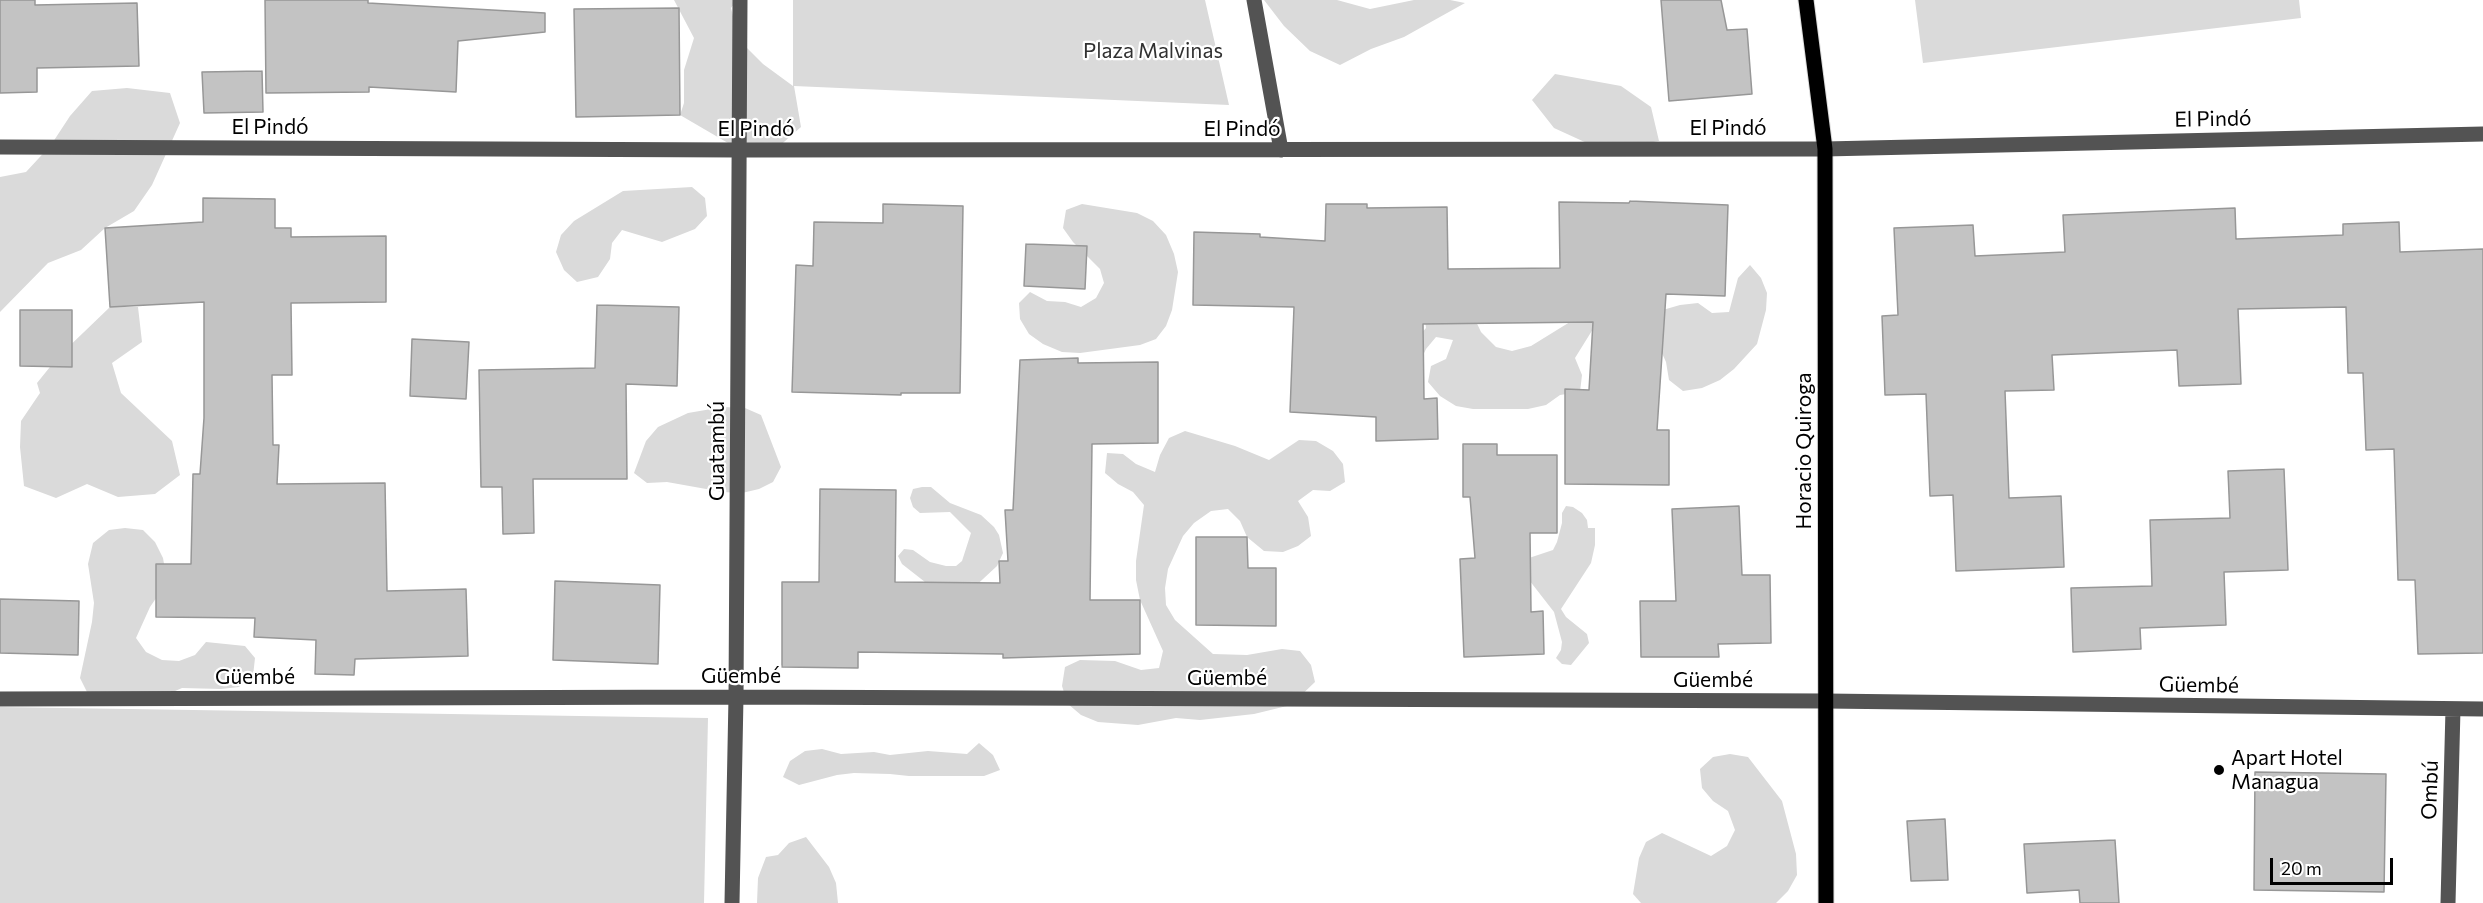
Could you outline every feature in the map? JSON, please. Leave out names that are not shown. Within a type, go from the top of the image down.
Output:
[{"type":"main road","name":"Horacio Quiroga","points":[[1806,0],[1825,149],[1826,903]]},
{"type":"street","name":"Guatambú","points":[[732,903],[736,697],[740,0]]},
{"type":"street","points":[[1254,0],[1281,150]]},
{"type":"street","name":"El Pindó","points":[[0,147],[740,150],[1825,149],[2483,134]]},
{"type":"street","name":"Güembé","points":[[0,699],[736,697],[1826,701],[2453,709]]},
{"type":"street","points":[[2453,709],[2483,709]]},
{"type":"street","name":"Ombú","points":[[2448,903],[2453,709]]},
{"type":"green space","name":"Plaza Malvinas","points":[[674,0],[737,0],[731,8],[739,40],[763,64],[793,86],[793,0],[1205,0],[1229,105],[794,86],[801,127],[776,149],[740,150],[680,115],[684,103],[684,70],[694,38]]},
{"type":"green space","points":[[1264,0],[1337,0],[1370,9],[1414,0],[1450,0],[1465,3],[1404,37],[1371,49],[1340,65],[1310,51],[1284,26]]},
{"type":"green space","points":[[1915,0],[2299,0],[2301,18],[1923,63]]},
{"type":"green space","points":[[1555,74],[1621,86],[1651,107],[1659,141],[1624,147],[1589,144],[1554,128],[1532,100]]},
{"type":"green space","points":[[127,88],[170,93],[180,123],[152,185],[134,211],[105,228],[81,250],[48,263],[0,312],[0,177],[26,172],[51,145],[70,116],[92,91]]},
{"type":"green space","points":[[692,187],[705,198],[707,216],[695,229],[662,242],[622,230],[612,243],[610,259],[598,277],[577,282],[564,270],[556,252],[561,235],[574,221],[623,191]]},
{"type":"green space","points":[[1082,204],[1137,213],[1153,221],[1166,235],[1178,272],[1172,310],[1166,326],[1156,339],[1140,345],[1080,353],[1062,352],[1043,344],[1029,334],[1020,319],[1019,303],[1030,292],[1047,301],[1065,302],[1081,307],[1096,298],[1104,283],[1100,269],[1073,242],[1063,228],[1066,210]]},
{"type":"green space","points":[[1750,265],[1761,278],[1767,293],[1766,310],[1757,344],[1734,369],[1720,380],[1702,388],[1683,391],[1669,380],[1666,362],[1657,342],[1593,329],[1575,358],[1582,375],[1580,392],[1560,395],[1546,405],[1528,409],[1473,409],[1456,406],[1440,396],[1428,382],[1431,366],[1446,359],[1453,340],[1436,337],[1426,349],[1419,364],[1414,342],[1426,328],[1424,311],[1473,315],[1481,332],[1496,347],[1512,351],[1531,346],[1578,317],[1649,314],[1680,305],[1698,303],[1712,313],[1729,312],[1738,278]]},
{"type":"green space","points":[[110,307],[138,307],[142,342],[112,363],[121,393],[172,441],[180,475],[155,494],[118,497],[87,484],[56,498],[24,486],[20,447],[21,421],[40,393],[37,383],[58,357]]},
{"type":"green space","points":[[723,407],[745,408],[761,415],[781,467],[773,482],[759,489],[742,493],[723,492],[667,482],[647,483],[634,473],[646,441],[658,427],[688,413]]},
{"type":"green space","points":[[1185,431],[1235,446],[1269,460],[1299,440],[1316,441],[1333,451],[1343,464],[1345,482],[1330,491],[1313,490],[1298,501],[1308,517],[1311,536],[1298,546],[1283,552],[1264,551],[1247,537],[1240,521],[1228,509],[1211,511],[1194,523],[1183,536],[1168,569],[1165,588],[1166,605],[1175,620],[1213,654],[1247,655],[1282,649],[1300,651],[1311,665],[1315,682],[1291,705],[1254,714],[1200,720],[1176,718],[1138,725],[1098,722],[1081,715],[1068,704],[1062,686],[1065,667],[1080,660],[1115,661],[1141,670],[1159,668],[1163,651],[1140,600],[1136,580],[1136,561],[1144,505],[1133,492],[1118,484],[1105,473],[1107,453],[1123,454],[1136,464],[1155,472],[1160,455],[1169,438]]},
{"type":"green space","points":[[931,487],[950,503],[981,515],[999,535],[1003,553],[997,566],[969,592],[934,586],[925,582],[902,564],[898,556],[904,549],[913,550],[930,562],[946,566],[956,566],[962,561],[971,533],[950,512],[920,513],[913,507],[910,498],[913,489]]},
{"type":"green space","points":[[1566,506],[1573,507],[1582,513],[1587,520],[1588,528],[1595,528],[1595,545],[1591,563],[1561,609],[1566,617],[1587,634],[1589,643],[1571,665],[1562,664],[1556,658],[1561,650],[1562,642],[1554,612],[1526,576],[1529,558],[1553,550],[1562,523],[1562,513]]},
{"type":"green space","points":[[125,528],[143,530],[155,542],[163,558],[166,575],[161,591],[150,607],[136,638],[146,652],[162,660],[179,661],[195,655],[206,642],[245,646],[255,658],[253,676],[239,687],[182,688],[166,695],[88,694],[80,678],[94,603],[88,564],[93,543],[109,530]]},
{"type":"green space","points":[[0,707],[708,718],[704,903],[0,903]]},
{"type":"green space","points":[[979,743],[993,755],[1000,770],[984,776],[854,773],[799,785],[783,777],[790,761],[805,751],[822,749],[841,754],[874,752],[890,755],[928,751],[967,754]]},
{"type":"green space","points":[[1730,754],[1748,757],[1782,801],[1796,854],[1797,875],[1788,891],[1776,903],[1641,903],[1633,894],[1639,858],[1646,842],[1662,833],[1711,856],[1727,846],[1735,830],[1728,811],[1713,801],[1702,788],[1700,769],[1713,757]]},
{"type":"green space","points":[[806,837],[829,867],[836,883],[838,903],[757,903],[758,878],[766,857],[778,855],[789,843]]},
{"type":"building","points":[[0,0],[35,0],[35,5],[137,3],[139,66],[37,68],[37,92],[0,93]]},
{"type":"building","points":[[265,0],[368,0],[368,3],[545,13],[545,32],[458,41],[456,92],[369,87],[369,92],[266,93]]},
{"type":"building","points":[[1661,0],[1721,0],[1727,30],[1747,29],[1752,94],[1669,101]]},
{"type":"building","points":[[679,8],[680,115],[576,117],[574,9]]},
{"type":"building","points":[[262,71],[263,112],[204,113],[202,72]]},
{"type":"building","points":[[203,198],[275,199],[275,228],[291,228],[291,237],[386,236],[386,302],[291,303],[292,375],[272,375],[273,445],[279,445],[277,484],[385,483],[387,591],[466,589],[468,656],[355,659],[354,675],[315,674],[316,640],[254,637],[255,618],[156,617],[156,564],[191,564],[193,474],[200,474],[204,418],[204,302],[110,307],[105,228],[203,222]]},
{"type":"building","points":[[1630,201],[1728,205],[1725,296],[1666,294],[1657,430],[1669,430],[1669,485],[1565,484],[1565,389],[1589,390],[1593,322],[1423,324],[1424,399],[1437,398],[1438,439],[1376,441],[1376,417],[1290,412],[1294,307],[1193,305],[1194,232],[1260,234],[1260,237],[1325,241],[1326,204],[1367,204],[1367,208],[1447,207],[1448,269],[1560,268],[1559,202],[1629,203]]},
{"type":"building","points":[[883,204],[963,206],[960,393],[901,393],[901,395],[792,392],[796,265],[813,266],[814,222],[883,223]]},
{"type":"building","points":[[2235,208],[2236,239],[2343,235],[2343,224],[2399,222],[2400,252],[2483,249],[2483,653],[2418,654],[2415,580],[2398,580],[2394,449],[2366,450],[2363,373],[2348,373],[2346,307],[2238,309],[2241,384],[2179,386],[2177,350],[2052,355],[2054,390],[2005,391],[2009,498],[2061,496],[2064,567],[1956,571],[1953,495],[1930,496],[1926,394],[1885,395],[1882,316],[1898,315],[1894,228],[1973,225],[1975,256],[2065,252],[2063,215]]},
{"type":"building","points":[[1026,244],[1087,246],[1085,289],[1024,286]]},
{"type":"building","points":[[597,305],[679,307],[677,386],[626,384],[627,479],[533,479],[534,533],[503,534],[502,487],[481,487],[479,370],[595,368]]},
{"type":"building","points":[[20,310],[72,310],[72,367],[20,366]]},
{"type":"building","points":[[412,339],[469,342],[466,399],[410,396]]},
{"type":"building","points":[[1078,358],[1078,363],[1158,362],[1158,443],[1092,444],[1090,600],[1140,600],[1140,654],[1003,658],[1003,654],[858,652],[858,668],[782,667],[782,582],[819,582],[820,489],[896,490],[895,582],[1000,583],[999,561],[1008,561],[1005,510],[1013,510],[1020,360]]},
{"type":"building","points":[[1463,444],[1497,444],[1497,455],[1557,455],[1557,533],[1530,533],[1531,612],[1543,611],[1544,654],[1464,657],[1460,559],[1475,558],[1470,497],[1463,497]]},
{"type":"building","points":[[2284,469],[2288,570],[2224,572],[2226,625],[2140,628],[2141,649],[2073,652],[2071,588],[2152,586],[2150,520],[2230,518],[2228,471]]},
{"type":"building","points":[[1739,506],[1742,575],[1770,575],[1771,643],[1718,644],[1719,657],[1641,657],[1640,601],[1676,601],[1672,509]]},
{"type":"building","points":[[1196,537],[1247,537],[1248,568],[1276,568],[1276,626],[1196,625]]},
{"type":"building","points":[[555,581],[660,585],[658,664],[553,660]]},
{"type":"building","points":[[0,599],[79,601],[78,655],[0,653]]},
{"type":"building","points":[[2255,772],[2386,774],[2384,892],[2254,890]]},
{"type":"building","points":[[1945,819],[1948,880],[1911,881],[1907,821]]},
{"type":"building","points":[[2115,840],[2119,903],[2080,903],[2079,890],[2027,893],[2024,844]]},
{"type":"place","name":"Apart Hotel Managua","points":[[2219,770]]}]
